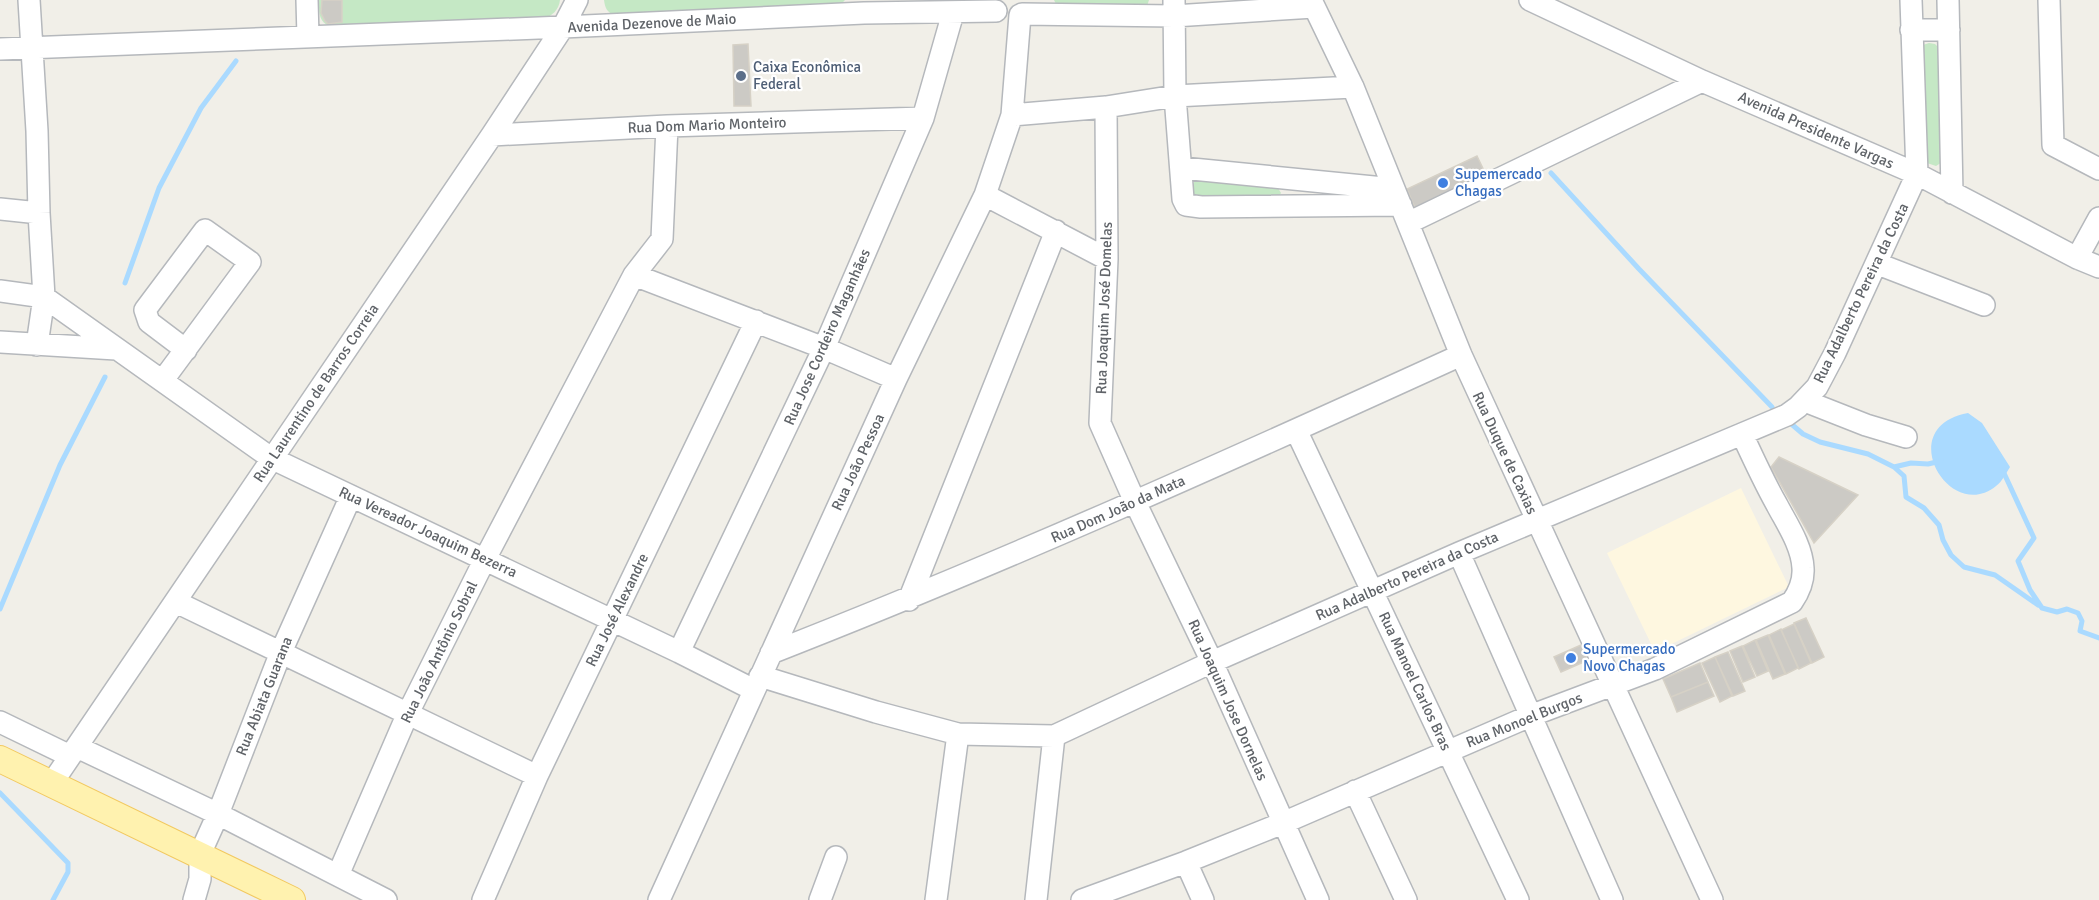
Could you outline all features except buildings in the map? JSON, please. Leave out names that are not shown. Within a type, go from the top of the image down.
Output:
[{"type":"main road","points":[[0,759],[292,900]]},
{"type":"street","points":[[29,0],[44,297],[37,345]]},
{"type":"street","points":[[307,0],[308,37]]},
{"type":"street","name":"Rua Laurentino de Barros Correia","points":[[52,783],[492,135],[563,27],[577,0]]},
{"type":"street","name":"Avenida Presidente Vargas","points":[[1530,0],[1702,81],[1917,174],[2077,258],[2099,267]]},
{"type":"street","points":[[1911,0],[1917,174]]},
{"type":"street","points":[[1948,0],[1952,193]]},
{"type":"street","points":[[2049,0],[2053,145],[2099,169]]},
{"type":"street","points":[[1024,9],[1312,4]]},
{"type":"street","name":"Rua Duque de Caxias","points":[[1312,4],[1353,87],[1461,355],[1712,900]]},
{"type":"street","name":"Avenida Dezenove de Maio","points":[[0,49],[563,27],[864,7],[953,13],[994,6],[1006,17],[1024,9]]},
{"type":"street","points":[[1174,8],[1175,96],[1183,199],[1186,205],[1193,207],[1401,206],[1702,81]]},
{"type":"street","name":"Rua João Pessoa","points":[[659,900],[896,379],[985,195],[1012,115],[1024,9]]},
{"type":"street","name":"Rua Jose Cordeiro Maganhães","points":[[679,652],[824,348],[923,118],[953,13]]},
{"type":"street","points":[[1911,30],[1949,30]]},
{"type":"street","points":[[1012,115],[1106,107],[1175,96],[1353,87]]},
{"type":"street","name":"Rua Joaquim José Domelas","points":[[1106,107],[1107,259],[1100,423],[1135,502]]},
{"type":"street","name":"Rua Dom Mario Monteiro","points":[[492,135],[667,126],[923,118]]},
{"type":"street","name":"Rua João Antônio Sobral","points":[[338,875],[408,713],[485,559],[634,275],[662,239],[667,126]]},
{"type":"street","points":[[1182,168],[1401,206]]},
{"type":"street","name":"Rua Adalberto Pereira da Costa","points":[[757,683],[958,734],[1054,736],[1212,662],[1458,553],[1787,415],[1805,401],[1816,387],[1835,353],[1878,264],[1917,174]]},
{"type":"street","points":[[985,195],[1107,259]]},
{"type":"street","points":[[0,209],[39,213]]},
{"type":"street","points":[[2077,258],[2099,218]]},
{"type":"street","points":[[163,380],[186,350],[250,262],[205,230],[145,310],[149,322],[186,350]]},
{"type":"street","points":[[909,600],[1056,231]]},
{"type":"street","points":[[1878,264],[1984,305]]},
{"type":"street","points":[[634,275],[756,321],[896,379]]},
{"type":"street","points":[[0,291],[44,297]]},
{"type":"street","name":"Rua Vereador Joaquim Bezerra","points":[[44,297],[271,458],[679,652],[757,683]]},
{"type":"street","name":"Rua José Alexandre","points":[[483,900],[537,776],[756,321]]},
{"type":"street","points":[[0,342],[116,349]]},
{"type":"street","name":"Rua Dom João da Mata","points":[[771,653],[909,600],[1135,502],[1461,355]]},
{"type":"street","points":[[1805,401],[1866,425],[1906,437]]},
{"type":"street","name":"Rua Manoel Carlos Bras","points":[[1296,430],[1518,900]]},
{"type":"street","name":"Rua Monoel Burgos","points":[[1082,900],[1283,823],[1530,716],[1655,669],[1792,602],[1803,582],[1800,554],[1788,525],[1742,434]]},
{"type":"street","name":"Rua Abiata Guarana","points":[[200,898],[200,855],[280,652],[351,496]]},
{"type":"street","name":"Rua Joaquim Jose Dornelas","points":[[1135,502],[1212,662],[1318,900]]},
{"type":"street","points":[[1458,553],[1612,900]]},
{"type":"street","points":[[176,602],[537,776]]},
{"type":"street","points":[[0,722],[218,814],[386,900]]},
{"type":"street","points":[[936,900],[958,734]]},
{"type":"street","points":[[1036,900],[1054,736]]},
{"type":"street","points":[[1355,791],[1406,900]]},
{"type":"street","points":[[820,900],[836,857],[828,900]]},
{"type":"street","points":[[1186,862],[1203,900]]},
{"type":"shaded area","points":[[1741,488],[1789,587],[1655,652],[1607,553]]},
{"type":"green space","points":[[319,0],[560,0],[554,12],[543,19],[329,26],[321,18]]},
{"type":"green space","points":[[604,0],[845,0],[840,5],[614,15],[607,9]]},
{"type":"green space","points":[[1054,0],[1149,0],[1147,6],[1058,8]]},
{"type":"green space","points":[[1929,43],[1939,48],[1944,161],[1936,166],[1927,163],[1925,159],[1923,45]]},
{"type":"green space","points":[[1196,180],[1278,188],[1281,193],[1278,197],[1198,197],[1194,196],[1192,189]]},
{"type":"water","points":[[1968,413],[1982,423],[2010,467],[1996,486],[1978,494],[1962,493],[1947,483],[1936,469],[1931,452],[1934,436],[1945,422]]},
{"type":"waterway","points":[[125,283],[159,188],[201,108],[236,61]]},
{"type":"waterway","points":[[1551,173],[1639,269],[1772,407]]},
{"type":"waterway","points":[[0,609],[60,465],[105,377]]},
{"type":"waterway","points":[[1789,422],[1803,434],[1820,442],[1868,454],[1894,467],[1911,463],[1928,464],[1941,461]]},
{"type":"waterway","points":[[1894,467],[1904,476],[1906,497],[1924,508],[1939,525],[1943,540],[1951,555],[1964,567],[1995,575],[2038,605]]},
{"type":"waterway","points":[[2001,470],[2034,538],[2018,561],[2030,590],[2042,608],[2057,612],[2067,609],[2078,613],[2082,621],[2080,631],[2099,638]]},
{"type":"waterway","points":[[0,793],[68,863],[68,872],[53,900]]},
{"type":"place","name":"Caixa Econômica Federal","points":[[741,76]]},
{"type":"place","name":"Supemercado Chagas","points":[[1443,183]]},
{"type":"place","name":"Supermercado Novo Chagas","points":[[1571,658]]}]
